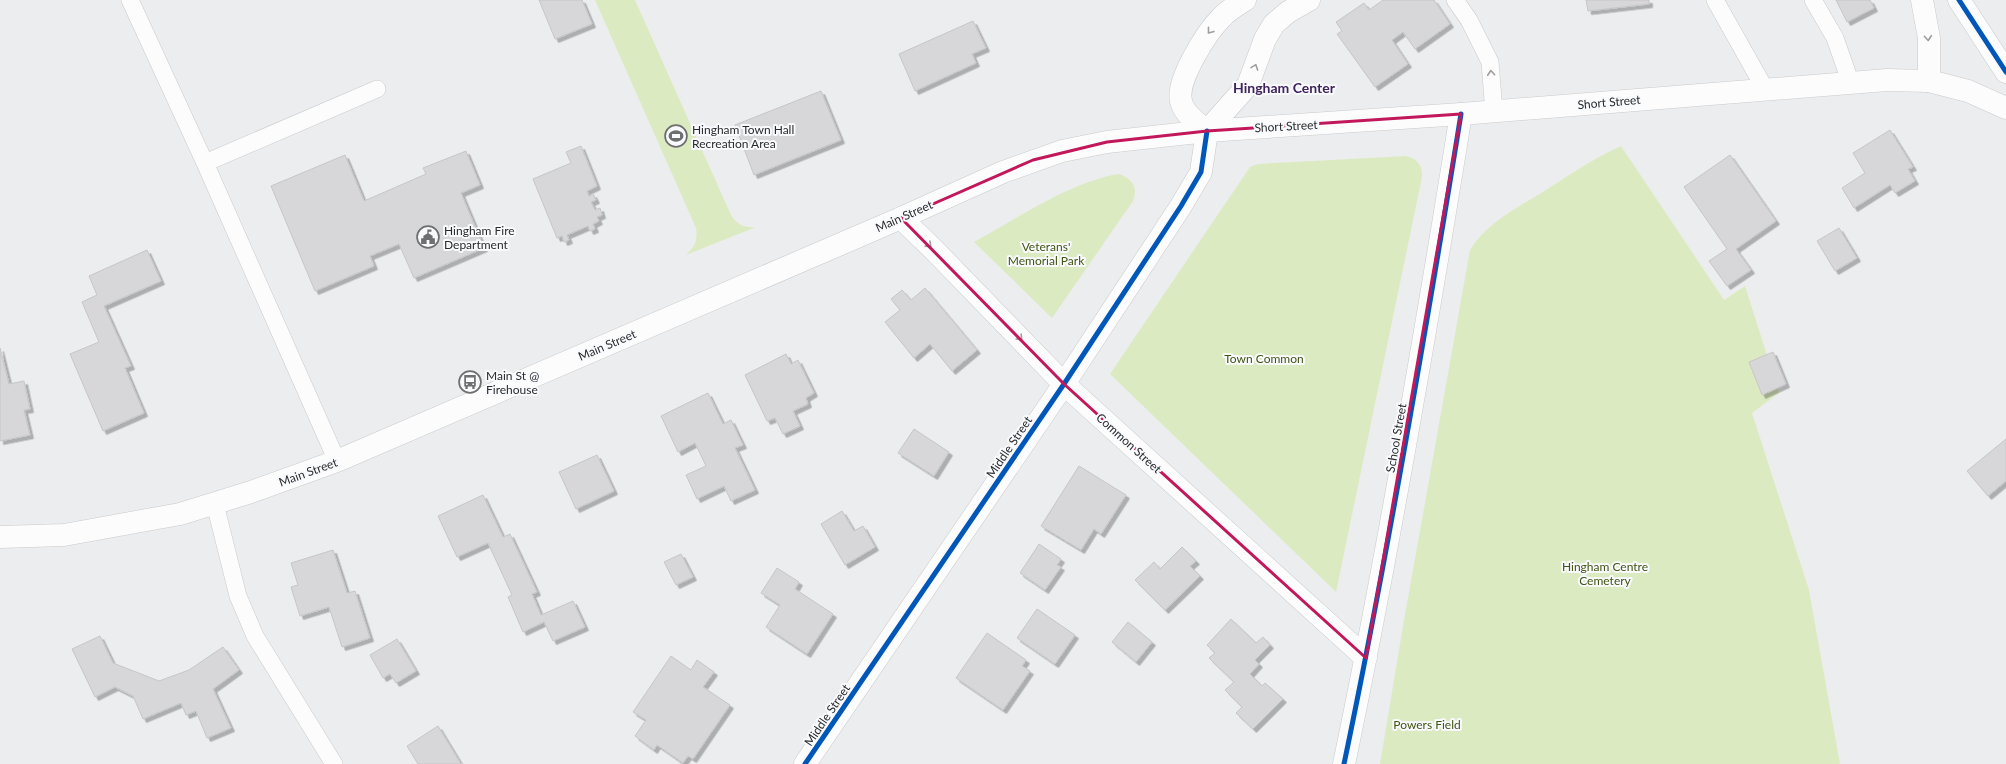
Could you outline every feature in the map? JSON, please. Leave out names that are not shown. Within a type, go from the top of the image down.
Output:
[{"type":"main road","points":[[1245,0],[1221,18],[1209,32],[1200,46],[1179,91],[1181,103],[1188,114],[1206,131],[1248,85],[1265,39],[1284,6],[1309,0]]},
{"type":"main road","points":[[1922,0],[1929,38],[1929,81]]},
{"type":"main road","points":[[1959,0],[2006,72]]},
{"type":"main road","name":"Short Street","points":[[1206,131],[1494,112],[1850,81],[1929,81],[1968,91],[2006,108]]},
{"type":"main road","name":"School Street","points":[[1344,764],[1366,658],[1421,354],[1461,114]]},
{"type":"main road","name":"Main Street","points":[[0,537],[64,535],[145,521],[215,504],[337,461],[901,218],[1003,172],[1062,151],[1114,141],[1206,131]]},
{"type":"main road","name":"Middle Street","points":[[805,764],[1064,384],[1181,206],[1201,172],[1206,131]]},
{"type":"main road","name":"Common Street","points":[[901,218],[1064,384],[1366,658]]},
{"type":"lane","points":[[130,0],[205,163],[337,461]]},
{"type":"lane","points":[[1455,0],[1469,20],[1490,62],[1494,112]]},
{"type":"lane","points":[[1715,0],[1765,89]]},
{"type":"lane","points":[[1813,0],[1835,38],[1850,81]]},
{"type":"lane","points":[[205,163],[377,89]]},
{"type":"lane","points":[[215,504],[238,596],[256,636],[334,764]]},
{"type":"highlighted area","points":[[1461,114],[1366,658],[1064,384],[901,218],[1033,160],[1107,142],[1207,131]]},
{"type":"green space","name":"Hingham Town Hall Recreation Area","points":[[595,0],[635,0],[731,215],[742,225],[756,227],[686,255],[695,243],[697,236],[696,228]]},
{"type":"green space","name":"Hingham Centre Cemetery","points":[[1621,146],[1724,300],[1745,286],[1779,393],[1752,413],[1809,590],[1840,764],[1380,764],[1470,250],[1485,231],[1504,216],[1583,166]]},
{"type":"green space","name":"Town Common","points":[[1406,156],[1418,163],[1421,169],[1422,177],[1336,592],[1110,374],[1250,167],[1258,164]]},
{"type":"green space","name":"Veterans' Memorial Park","points":[[1119,174],[1128,178],[1133,184],[1135,192],[1133,201],[1052,318],[974,242],[1026,212],[1082,184]]},
{"type":"building","points":[[539,0],[582,0],[592,24],[555,39]]},
{"type":"building","points":[[1383,0],[1434,0],[1450,24],[1415,49],[1403,32],[1392,40],[1408,64],[1375,87],[1337,34],[1342,31],[1336,22],[1364,3],[1369,10]]},
{"type":"building","points":[[1586,0],[1649,0],[1649,4],[1588,11]]},
{"type":"building","points":[[1836,0],[1870,0],[1874,8],[1847,22]]},
{"type":"building","points":[[973,21],[986,48],[972,54],[976,63],[915,91],[899,54]]},
{"type":"building","points":[[821,91],[841,140],[754,175],[735,125]]},
{"type":"building","points":[[1890,130],[1913,167],[1908,169],[1915,181],[1895,193],[1890,185],[1854,208],[1842,188],[1865,173],[1853,153]]},
{"type":"building","points":[[581,146],[597,186],[587,191],[589,196],[593,194],[596,200],[591,202],[595,210],[600,208],[602,215],[597,217],[599,221],[593,224],[595,229],[590,231],[588,226],[567,235],[569,240],[564,242],[562,236],[557,238],[533,179],[571,163],[566,152]]},
{"type":"building","points":[[466,151],[480,185],[461,193],[484,248],[414,278],[399,244],[370,256],[374,266],[315,291],[271,186],[345,155],[364,201],[426,174],[423,168]]},
{"type":"building","points":[[1730,155],[1776,221],[1736,249],[1751,270],[1727,286],[1709,261],[1727,249],[1684,187]]},
{"type":"building","points":[[1839,228],[1857,258],[1835,271],[1817,241]]},
{"type":"building","points":[[147,250],[161,281],[104,306],[131,366],[125,368],[144,413],[103,431],[70,354],[99,342],[82,302],[97,295],[89,276]]},
{"type":"building","points":[[925,288],[977,350],[952,371],[930,344],[914,358],[885,322],[900,310],[891,299],[902,290],[911,300]]},
{"type":"building","points":[[0,348],[9,384],[24,381],[30,409],[24,410],[30,435],[0,441]]},
{"type":"building","points":[[1773,352],[1786,384],[1762,395],[1749,362]]},
{"type":"building","points":[[786,354],[791,364],[798,360],[814,393],[806,398],[808,404],[793,411],[800,426],[783,434],[775,418],[767,421],[745,375]]},
{"type":"building","points":[[708,393],[723,424],[731,420],[743,445],[735,448],[755,490],[731,501],[724,486],[697,499],[686,475],[706,466],[695,443],[678,452],[661,416]]},
{"type":"building","points":[[914,429],[949,452],[934,476],[898,453]]},
{"type":"building","points":[[2006,439],[2006,481],[1988,496],[1967,471]]},
{"type":"building","points":[[597,455],[614,491],[576,509],[559,472]]},
{"type":"building","points":[[1079,466],[1126,495],[1101,534],[1094,529],[1081,550],[1041,526]]},
{"type":"building","points":[[483,495],[503,537],[510,534],[537,592],[532,594],[541,615],[573,601],[585,627],[553,641],[544,622],[523,632],[508,597],[512,595],[488,543],[457,557],[438,516]]},
{"type":"building","points":[[842,511],[854,531],[863,526],[875,547],[845,565],[821,524]]},
{"type":"building","points":[[1039,544],[1061,559],[1057,565],[1061,567],[1045,590],[1020,573]]},
{"type":"building","points":[[1182,547],[1196,561],[1190,566],[1200,576],[1165,610],[1135,580],[1154,562],[1160,569]]},
{"type":"building","points":[[333,550],[347,593],[355,591],[370,638],[342,647],[329,607],[300,616],[291,587],[298,585],[291,563]]},
{"type":"building","points":[[681,554],[693,577],[676,585],[664,562]]},
{"type":"building","points":[[777,568],[799,582],[795,589],[833,614],[807,654],[766,627],[780,605],[761,593]]},
{"type":"building","points":[[1037,609],[1075,635],[1055,664],[1017,638]]},
{"type":"building","points":[[1231,619],[1256,643],[1263,637],[1270,645],[1255,660],[1259,664],[1250,674],[1262,686],[1265,683],[1283,699],[1253,729],[1236,713],[1242,707],[1225,690],[1234,682],[1209,658],[1215,653],[1207,645]]},
{"type":"building","points":[[1128,622],[1152,642],[1136,662],[1112,642]]},
{"type":"building","points":[[987,633],[1026,660],[1022,666],[1030,671],[1003,710],[956,678]]},
{"type":"building","points":[[100,636],[113,663],[159,681],[189,670],[223,647],[239,670],[213,689],[231,728],[207,738],[196,711],[186,715],[181,703],[143,719],[133,696],[115,687],[95,697],[72,649]]},
{"type":"building","points":[[397,639],[416,671],[396,683],[390,674],[383,678],[370,655]]},
{"type":"building","points":[[671,656],[691,670],[697,660],[714,672],[703,687],[730,705],[693,759],[688,756],[683,763],[657,745],[654,750],[635,736],[646,720],[633,712]]},
{"type":"building","points":[[438,726],[461,764],[418,764],[407,746]]},
{"type":"cycle path","points":[[1959,0],[2006,72]]},
{"type":"cycle path","points":[[1344,764],[1361,683],[1406,440],[1461,114]]},
{"type":"cycle path","points":[[805,764],[1064,384],[1181,206],[1201,172],[1207,131]]},
{"type":"place","name":"Hingham Town Hall Recreation Area","points":[[676,136]]},
{"type":"place","name":"Hingham Fire Department","points":[[428,237]]},
{"type":"place","name":"Main St @ Firehouse","points":[[470,382]]},
{"type":"district","name":"Hingham Center","points":[[1284,87]]},
{"type":"park label","name":"Powers Field","points":[[1427,724]]}]
